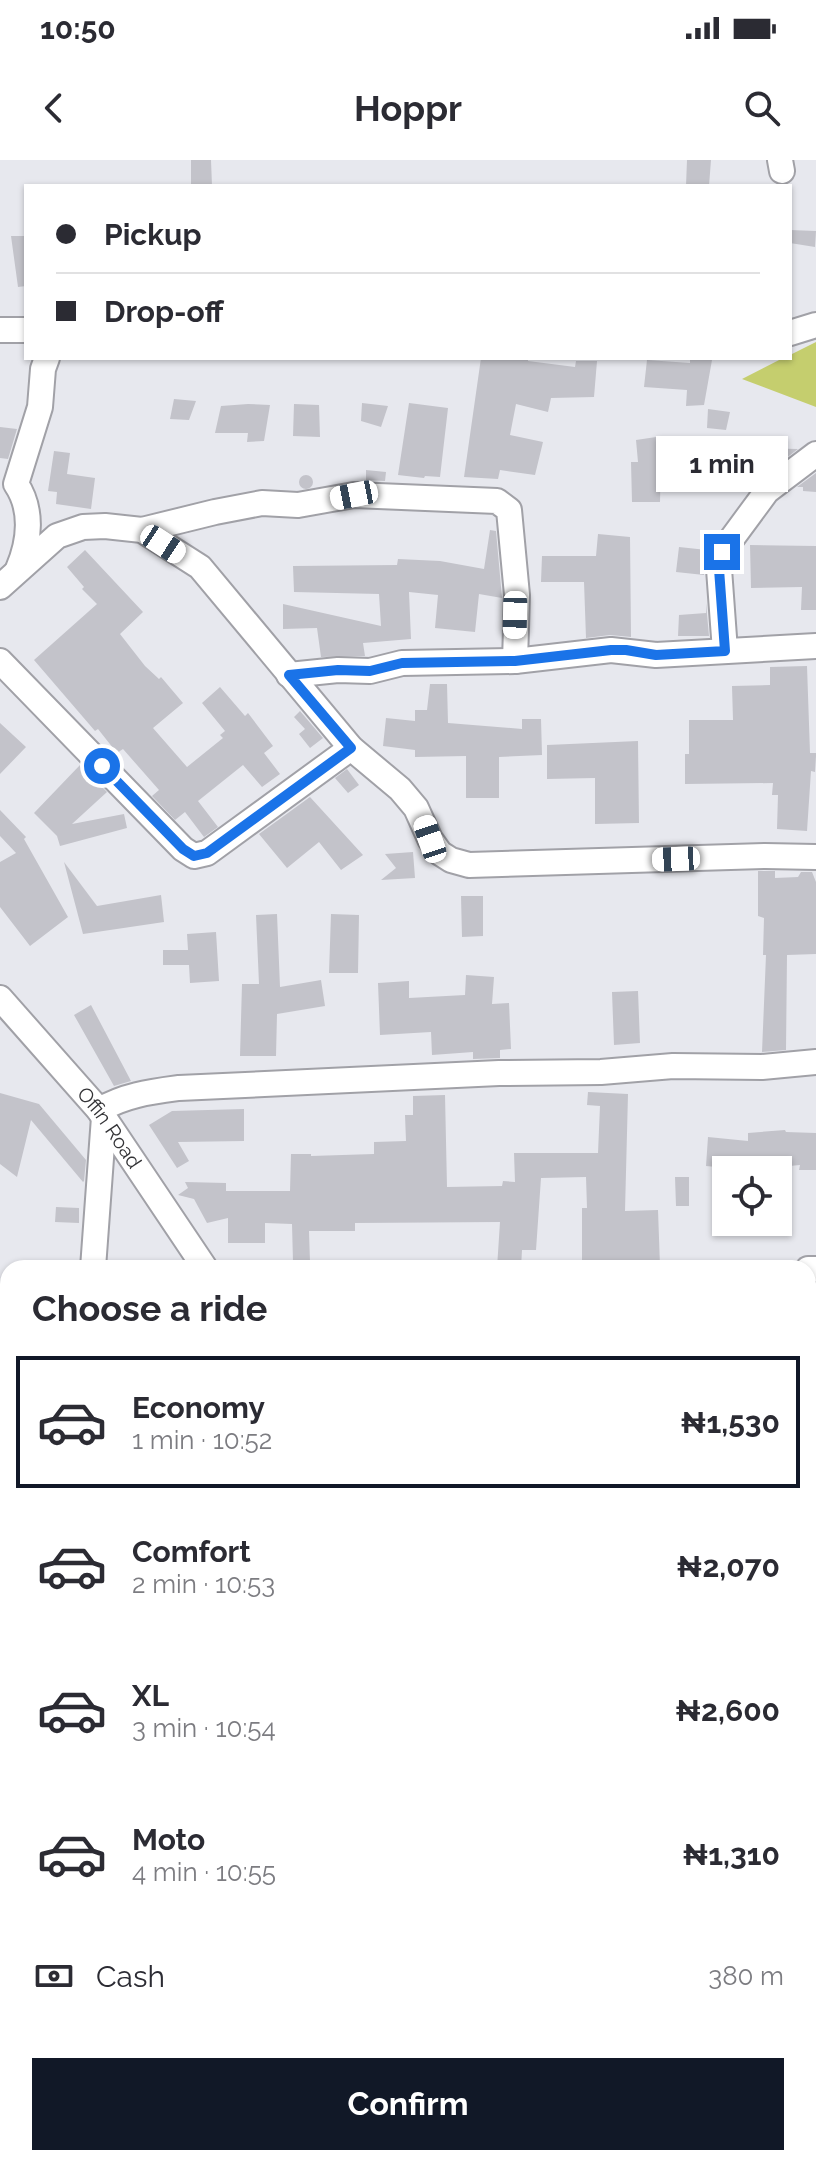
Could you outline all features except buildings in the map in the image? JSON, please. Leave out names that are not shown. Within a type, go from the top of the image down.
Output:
[{"type":"street","points":[[792,332],[816,325]]},
{"type":"street","points":[[0,330],[24,330]]},
{"type":"street","points":[[18,569],[25,546],[28,516],[24,495],[16,484],[40,407],[46,360]]},
{"type":"street","points":[[725,651],[719,569],[722,552],[767,491],[816,454]]},
{"type":"street","points":[[0,587],[57,536],[83,527],[142,530],[262,503],[298,505],[354,495],[497,501],[509,510],[517,595],[515,661]]},
{"type":"street","points":[[142,530],[200,567],[351,748],[400,789],[416,808],[440,853],[451,860],[469,865],[816,857]]},
{"type":"street","points":[[289,675],[338,670],[370,671],[426,661],[515,661],[611,650],[656,655],[816,646]]},
{"type":"street","points":[[0,661],[183,849],[194,856],[207,853],[351,748]]},
{"type":"street","name":"Offin Road","points":[[0,998],[101,1114],[200,1260]]},
{"type":"street","points":[[93,1260],[101,1114],[137,1093],[179,1088],[499,1073],[601,1072],[673,1066],[762,1067],[816,1062]]},
{"type":"green space","points":[[816,342],[816,407],[742,379],[779,360],[792,360],[792,354]]},
{"type":"route","points":[[102,766],[183,849],[194,856],[207,853],[351,748],[289,675],[338,670],[370,671],[426,661],[515,661],[611,650],[656,655],[725,651],[719,569],[722,552]]}]
